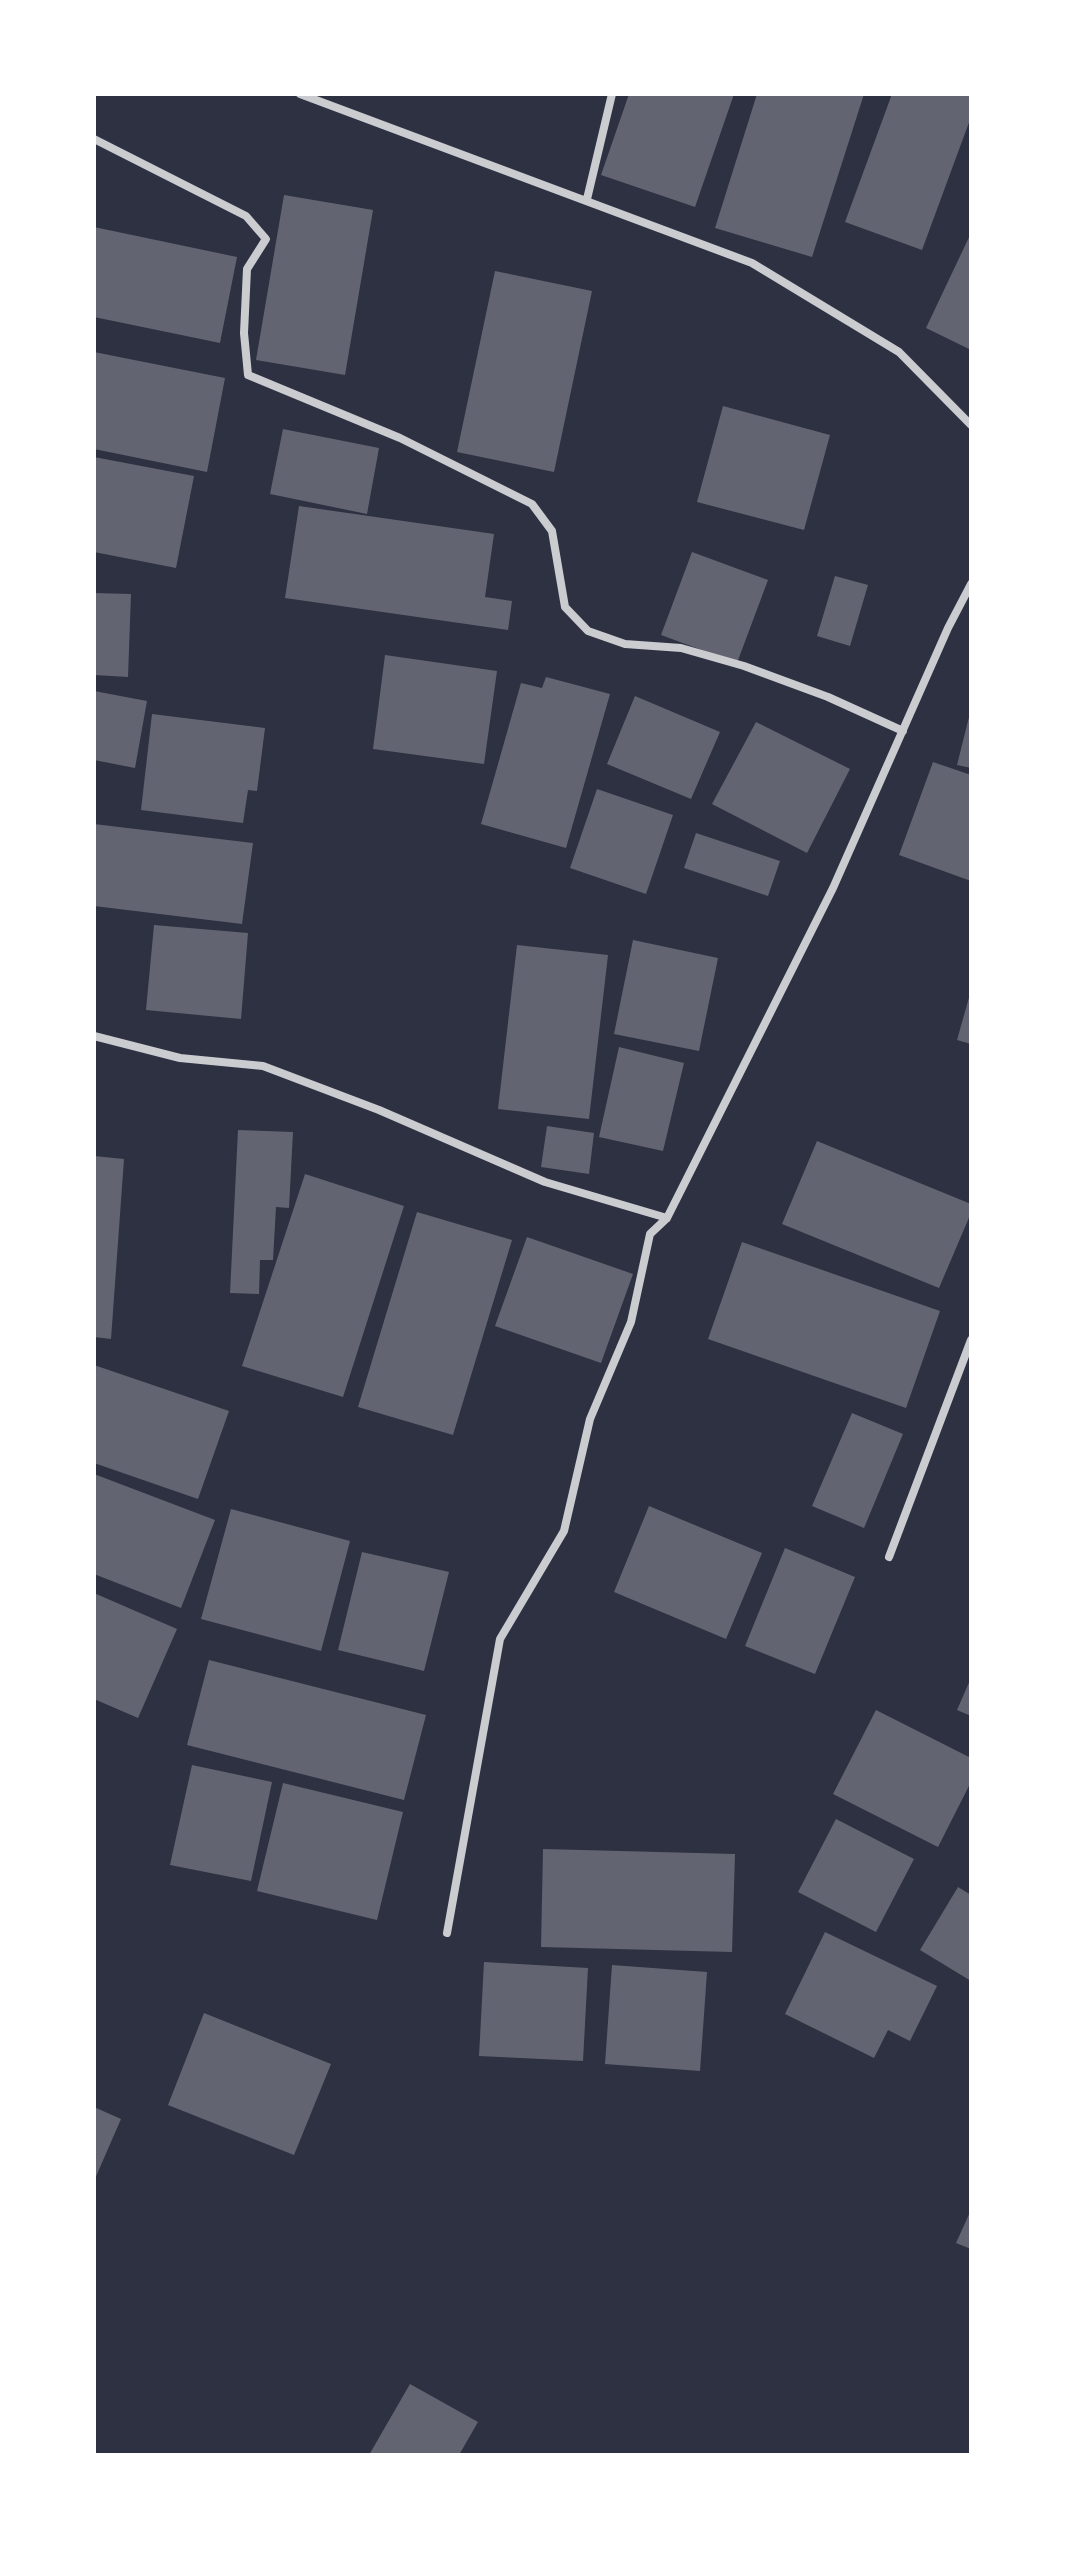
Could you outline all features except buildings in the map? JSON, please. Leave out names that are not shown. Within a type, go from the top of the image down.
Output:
[{"type":"street","points":[[300,94],[752,263],[899,352],[971,425]]},
{"type":"street","points":[[587,199],[612,94]]},
{"type":"street","points":[[94,139],[246,216],[266,239],[247,269],[244,333],[248,375],[400,438],[532,504],[552,531],[565,607],[588,631],[625,644],[681,648],[744,666],[828,697],[903,731]]},
{"type":"street","points":[[447,1933],[500,1639],[564,1531],[590,1419],[631,1322],[650,1234],[667,1218],[833,888],[971,584]]},
{"type":"street","points":[[94,1036],[180,1058],[263,1066],[379,1110],[545,1182],[667,1218]]},
{"type":"street","points":[[889,1557],[971,1340]]}]
